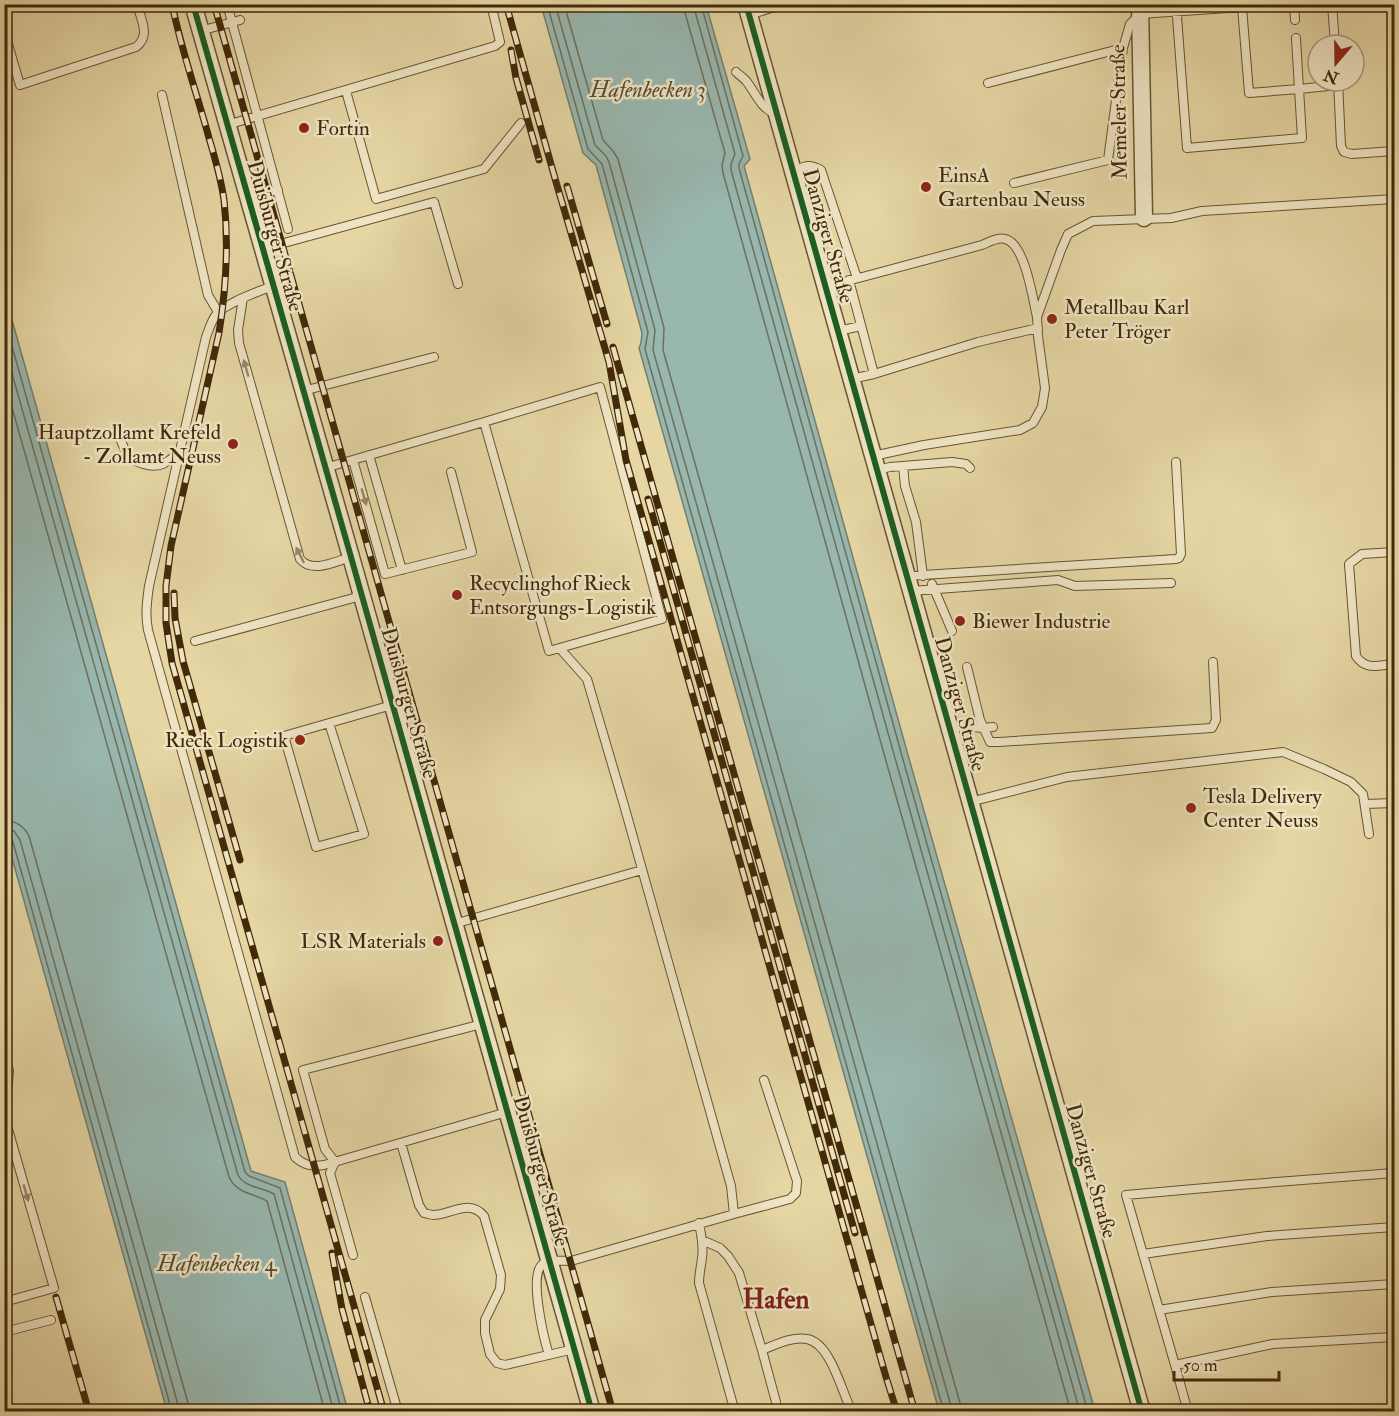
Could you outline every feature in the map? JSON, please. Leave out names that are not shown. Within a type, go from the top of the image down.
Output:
[{"type":"street","name":"Duisburger Straße","points":[[193,4],[592,1412]]},
{"type":"street","name":"Memeler Straße","points":[[1140,9],[1144,218]]},
{"type":"street","name":"Danziger Straße","points":[[747,10],[875,463],[917,580],[950,729],[1142,1412]]},
{"type":"lane","points":[[4,31],[20,85],[136,47],[142,43],[145,37],[137,4]]},
{"type":"lane","points":[[227,4],[236,21],[258,117],[288,229]]},
{"type":"lane","points":[[227,125],[495,46],[500,42],[491,4]]},
{"type":"lane","points":[[747,10],[784,4]]},
{"type":"lane","points":[[1014,183],[1108,160],[1124,48],[1130,24],[1140,9],[1286,4]]},
{"type":"lane","points":[[1294,4],[1295,20]]},
{"type":"lane","points":[[1332,4],[1334,33]]},
{"type":"lane","points":[[1242,7],[1249,93],[1306,88]]},
{"type":"lane","points":[[1176,8],[1187,148],[1302,138],[1296,38]]},
{"type":"lane","points":[[200,30],[236,21]]},
{"type":"lane","points":[[988,83],[1124,48]]},
{"type":"lane","points":[[736,72],[747,82],[762,106],[777,114]]},
{"type":"lane","points":[[346,91],[376,199],[483,168],[521,123]]},
{"type":"lane","points":[[1338,93],[1341,146],[1344,152],[1352,154],[1395,151]]},
{"type":"lane","points":[[162,94],[208,295],[218,312]]},
{"type":"lane","points":[[793,171],[805,166],[813,166],[821,170],[853,279],[861,326],[874,374]]},
{"type":"lane","points":[[247,199],[278,190]]},
{"type":"lane","points":[[1037,317],[1068,234],[1093,221],[1171,218],[1202,211],[1395,199]]},
{"type":"lane","points":[[262,249],[434,202],[458,284]]},
{"type":"lane","points":[[825,287],[1002,238],[1009,240],[1017,249],[1024,263],[1037,317],[1045,388],[1042,407],[1033,423],[1020,430],[924,445],[875,463]]},
{"type":"lane","points":[[273,286],[243,298],[218,312],[206,338],[149,585],[146,608],[148,630],[295,1157],[303,1164],[314,1166],[335,1162],[507,1112]]},
{"type":"lane","points":[[243,298],[239,321],[239,343],[300,559],[303,563],[316,567],[351,557]]},
{"type":"lane","points":[[838,332],[861,326]]},
{"type":"lane","points":[[851,379],[978,342],[1038,328]]},
{"type":"lane","points":[[303,391],[434,357]]},
{"type":"lane","points":[[325,468],[600,387],[662,619],[549,651],[484,422]]},
{"type":"lane","points":[[118,431],[122,446],[128,456],[138,463],[149,466],[161,465],[180,454]]},
{"type":"lane","points":[[369,455],[402,570]]},
{"type":"lane","points":[[353,460],[385,574],[472,552],[451,472]]},
{"type":"lane","points":[[875,463],[903,466],[952,462],[966,464],[970,468]]},
{"type":"lane","points":[[917,580],[1179,558],[1181,554],[1176,462]]},
{"type":"lane","points":[[903,466],[905,486],[916,522],[917,580]]},
{"type":"lane","points":[[1395,552],[1362,555],[1349,564],[1356,656],[1361,663],[1368,666],[1395,664]]},
{"type":"lane","points":[[917,580],[934,589],[1058,580],[1075,586],[1171,583]]},
{"type":"lane","points":[[917,580],[934,589],[952,631]]},
{"type":"lane","points":[[195,641],[362,596]]},
{"type":"lane","points":[[562,648],[587,679],[731,1186],[734,1214]]},
{"type":"lane","points":[[967,667],[980,720],[988,728],[990,742],[999,742],[1212,728],[1216,720],[1213,662]]},
{"type":"lane","points":[[329,723],[364,834],[316,847],[284,736],[329,723],[392,705]]},
{"type":"lane","points":[[950,729],[964,726],[988,728]]},
{"type":"lane","points":[[970,802],[1066,777],[1283,753],[1351,782],[1363,794],[1369,834]]},
{"type":"lane","points":[[1365,804],[1395,803]]},
{"type":"lane","points":[[454,924],[642,870]]},
{"type":"lane","points":[[335,1162],[325,1149],[303,1070],[482,1024]]},
{"type":"lane","points":[[4,1054],[9,1071],[5,1119],[54,1288],[4,1302]]},
{"type":"lane","points":[[549,1355],[542,1332],[536,1283],[536,1272],[541,1264],[549,1261],[570,1261],[790,1199],[796,1193],[797,1181],[764,1080]]},
{"type":"lane","points":[[401,1143],[419,1205],[424,1213],[432,1215],[469,1207],[479,1210],[484,1216],[501,1275],[500,1289],[485,1320],[484,1333],[490,1354],[496,1363],[506,1365],[574,1349]]},
{"type":"lane","points":[[335,1162],[330,1173],[353,1255]]},
{"type":"lane","points":[[1188,1412],[1125,1195],[1395,1173]]},
{"type":"lane","points":[[699,1223],[702,1240],[699,1283],[735,1412]]},
{"type":"lane","points":[[1143,1254],[1267,1236],[1395,1227]]},
{"type":"lane","points":[[702,1240],[720,1248],[739,1273],[776,1402]]},
{"type":"lane","points":[[1159,1310],[1272,1292],[1395,1284]]},
{"type":"lane","points":[[365,1298],[398,1412]]},
{"type":"lane","points":[[4,1332],[51,1320]]},
{"type":"lane","points":[[1175,1365],[1273,1344],[1395,1337]]},
{"type":"lane","points":[[762,1350],[789,1340],[807,1339],[816,1343],[824,1351],[852,1412]]},
{"type":"water","name":"Hafenbecken 3","points":[[541,5],[706,5],[750,159],[744,166],[908,755],[1095,1411],[939,1411],[639,348],[642,333],[596,165],[583,153]]},
{"type":"water","name":"Hafenbecken 4","points":[[5,295],[251,1171],[285,1182],[348,1411],[167,1411],[5,833]]},
{"type":"railway","points":[[172,4],[184,55],[220,176],[226,217],[225,283],[219,333],[171,546],[166,586],[166,623],[172,663],[384,1412]]},
{"type":"railway","points":[[214,4],[613,1412]]},
{"type":"railway","points":[[506,4],[609,362],[626,460],[897,1412]]},
{"type":"railway","points":[[511,50],[516,78],[539,160]]},
{"type":"railway","points":[[567,186],[607,324]]},
{"type":"railway","points":[[613,347],[915,1412]]},
{"type":"railway","points":[[648,499],[855,1233]]},
{"type":"railway","points":[[174,593],[175,618],[183,661],[240,860]]},
{"type":"railway","points":[[332,1253],[342,1309],[370,1412]]},
{"type":"railway","points":[[56,1297],[89,1412]]},
{"type":"cycle path","points":[[193,4],[592,1412]]},
{"type":"cycle path","points":[[746,4],[1142,1412]]},
{"type":"place","name":"Fortin","points":[[304,128]]},
{"type":"place","name":"EinsA Gartenbau Neuss","points":[[926,187]]},
{"type":"place","name":"Metallbau Karl Peter Tröger","points":[[1052,319]]},
{"type":"place","name":"Hauptzollamt Krefeld - Zollamt Neuss","points":[[233,444]]},
{"type":"place","name":"Recyclinghof Rieck Entsorgungs-Logistik","points":[[457,595]]},
{"type":"place","name":"Biewer Industrie","points":[[960,621]]},
{"type":"place","name":"Rieck Logistik","points":[[300,740]]},
{"type":"place","name":"Tesla Delivery Center Neuss","points":[[1191,808]]},
{"type":"place","name":"LSR Materials","points":[[438,941]]},
{"type":"district","name":"Hafen","points":[[776,1299]]}]
